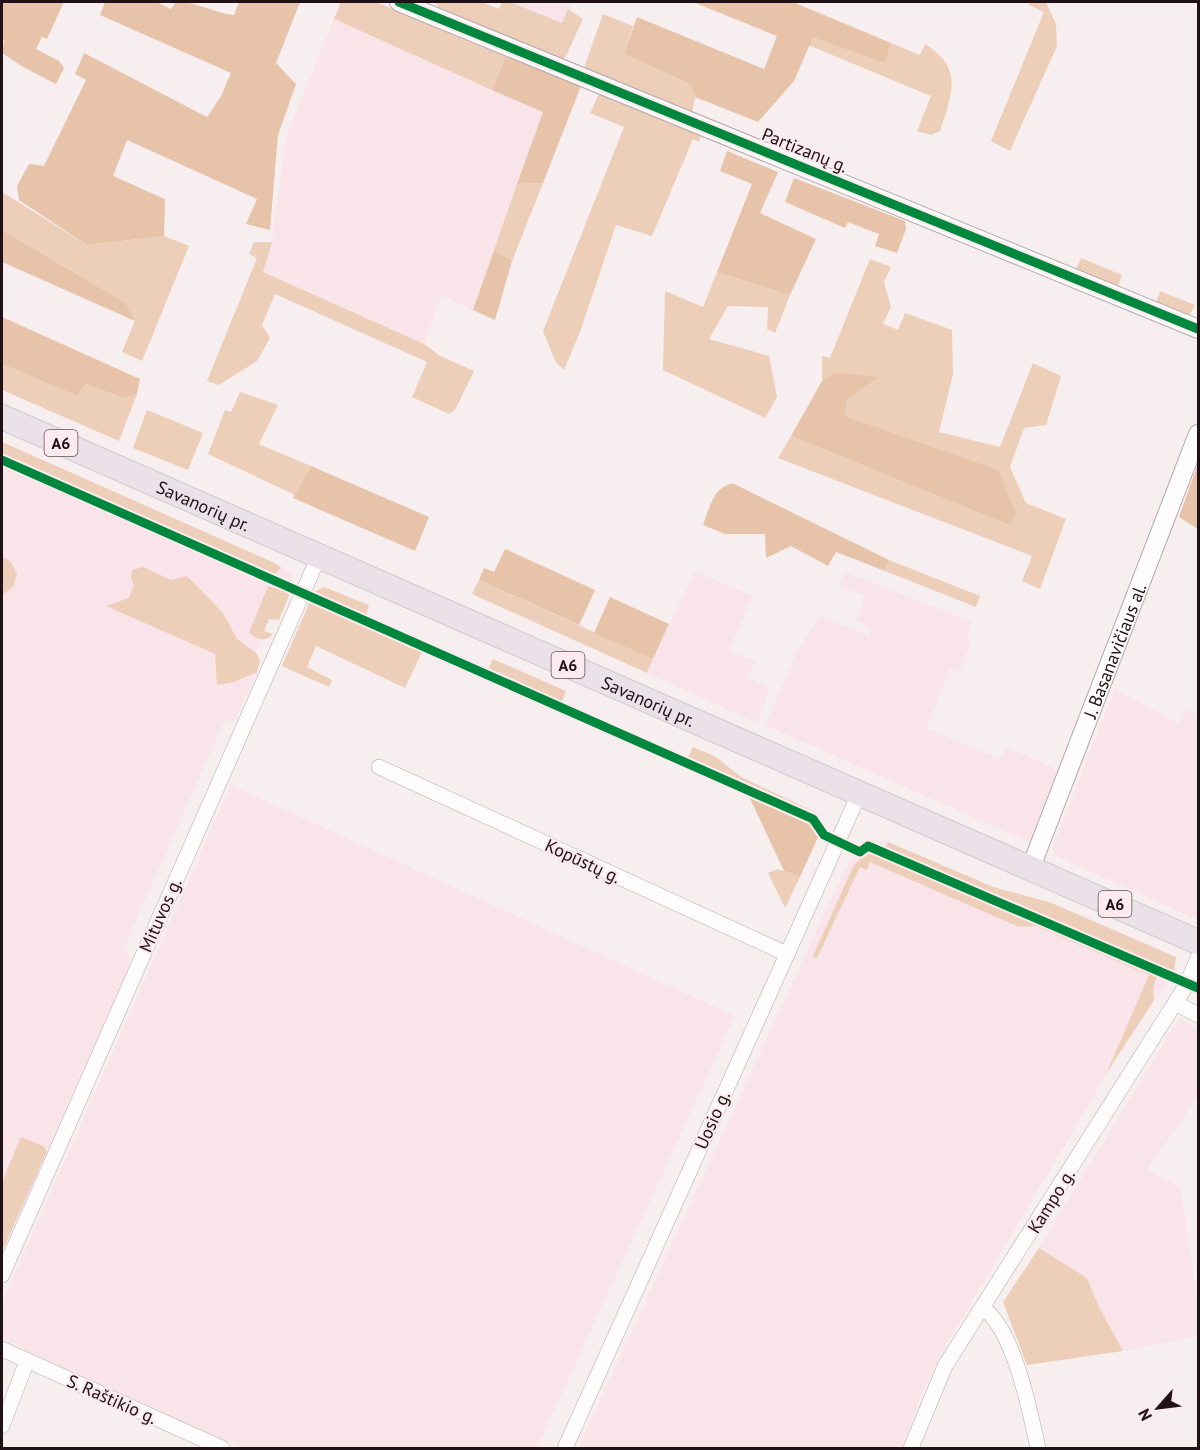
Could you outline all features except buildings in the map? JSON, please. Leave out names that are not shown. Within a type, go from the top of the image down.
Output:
[{"type":"main road","name":"Savanorių pr.","points":[[2,417],[1198,942]]},
{"type":"street","name":"Partizanų g.","points":[[399,2],[1198,329]]},
{"type":"street","name":"J. Basanavičiaus al.","points":[[1031,867],[1198,434]]},
{"type":"street","name":"Mituvos g.","points":[[2,1275],[319,556]]},
{"type":"street","name":"Kopūstų g.","points":[[379,767],[787,954]]},
{"type":"street","name":"Uosio g.","points":[[565,1449],[860,792]]},
{"type":"street","name":"Kampo g.","points":[[911,1449],[945,1366],[1114,1095],[1175,1003],[1198,958]]},
{"type":"street","points":[[1175,1003],[1198,1015]]},
{"type":"street","points":[[982,1308],[1000,1326],[1009,1348],[1029,1406],[1038,1449]]},
{"type":"street","name":"S. Raštikio g.","points":[[2,1349],[222,1449]]},
{"type":"street","points":[[2,1426],[27,1361]]},
{"type":"shaded area","points":[[2,2],[64,2],[47,39],[42,37],[36,49],[59,61],[64,68],[56,84],[2,53],[4,41],[2,39]]},
{"type":"shaded area","points":[[105,2],[156,2],[171,9],[176,2],[184,2],[234,15],[239,2],[300,2],[276,63],[296,84],[278,135],[270,230],[246,224],[257,199],[127,140],[113,176],[165,199],[164,236],[87,245],[19,200],[17,186],[29,164],[44,166],[86,80],[75,74],[84,53],[207,117],[221,96],[231,73],[100,15]]},
{"type":"shaded area","points":[[341,2],[376,2],[506,55],[492,90],[334,19]]},
{"type":"shaded area","points":[[435,2],[482,2],[499,9],[502,2],[510,2],[562,23],[568,9],[583,19],[566,56],[561,61],[441,10]]},
{"type":"shaded area","points":[[510,2],[572,2],[562,24]]},
{"type":"shaded area","points":[[693,2],[793,2],[891,43],[885,63],[813,37],[794,81],[758,122],[695,97],[690,84],[624,54],[637,17],[764,69],[777,36]]},
{"type":"shaded area","points":[[1029,2],[1046,2],[1056,24],[1057,46],[1010,151],[991,141],[1044,12],[1029,5]]},
{"type":"shaded area","points":[[603,14],[633,26],[624,54],[690,84],[695,97],[692,113],[584,68]]},
{"type":"shaded area","points":[[334,19],[543,111],[473,310],[442,295],[424,344],[263,272],[272,242],[286,137]]},
{"type":"shaded area","points":[[813,36],[885,63],[891,43],[920,55],[925,44],[945,63],[952,83],[940,131],[931,135],[917,131],[931,96],[808,45]]},
{"type":"shaded area","points":[[506,55],[581,86],[543,183],[517,184],[543,112],[492,90]]},
{"type":"shaded area","points":[[599,94],[701,135],[699,142],[693,139],[652,236],[616,225],[580,332],[564,370],[555,361],[543,331],[624,127],[590,113]]},
{"type":"shaded area","points":[[727,151],[778,172],[760,213],[816,239],[790,295],[717,272],[752,184],[720,171]]},
{"type":"shaded area","points":[[794,178],[905,221],[906,229],[897,253],[875,246],[879,234],[848,222],[845,228],[785,202]]},
{"type":"shaded area","points":[[543,183],[512,261],[494,250],[517,184]]},
{"type":"shaded area","points":[[2,192],[87,245],[164,236],[189,246],[142,361],[122,352],[135,321],[126,303],[2,230]]},
{"type":"shaded area","points":[[2,230],[126,303],[135,321],[2,262]]},
{"type":"shaded area","points":[[254,242],[272,242],[263,272],[424,344],[440,356],[474,371],[455,410],[449,414],[412,397],[427,362],[275,294],[262,325],[270,338],[257,361],[219,385],[207,381],[257,258],[249,254]]},
{"type":"shaded area","points":[[494,250],[512,261],[495,320],[473,310]]},
{"type":"shaded area","points":[[1081,258],[1122,275],[1118,286],[1076,269]]},
{"type":"shaded area","points":[[870,259],[891,267],[884,282],[891,307],[883,324],[898,330],[905,313],[952,330],[953,374],[939,432],[1000,447],[1033,363],[1061,376],[1046,425],[1024,428],[1010,467],[1026,503],[1066,519],[1040,589],[1022,581],[1032,556],[778,458],[791,436],[1009,525],[1015,515],[999,470],[845,416],[847,399],[878,377],[835,372],[822,381],[822,356],[830,358]]},
{"type":"shaded area","points":[[717,272],[790,295],[775,333],[767,329],[768,307],[728,306],[709,339],[769,356],[777,397],[765,418],[663,370],[665,291],[703,307]]},
{"type":"shaded area","points":[[1160,291],[1195,305],[1189,316],[1156,302]]},
{"type":"shaded area","points":[[2,317],[140,379],[137,394],[123,398],[86,384],[77,396],[2,364]]},
{"type":"shaded area","points":[[2,364],[77,396],[86,384],[123,398],[137,394],[119,441],[2,390]]},
{"type":"shaded area","points":[[835,372],[879,377],[847,399],[845,416],[999,470],[1016,515],[1009,525],[791,436],[822,381]]},
{"type":"shaded area","points":[[240,392],[278,405],[259,444],[311,466],[295,495],[208,454],[225,410],[231,412]]},
{"type":"shaded area","points":[[147,410],[203,433],[188,470],[133,448]]},
{"type":"shaded area","points":[[2,442],[268,560],[291,573],[293,583],[279,620],[269,619],[256,653],[260,661],[257,672],[235,722],[225,720],[123,950],[129,956],[129,967],[2,1252]]},
{"type":"shaded area","points":[[2,442],[281,567],[276,574],[2,456]]},
{"type":"shaded area","points":[[1198,464],[1198,529],[1179,517]]},
{"type":"shaded area","points":[[311,466],[429,517],[415,551],[293,498]]},
{"type":"shaded area","points":[[732,483],[889,560],[885,571],[836,552],[828,566],[791,546],[766,558],[765,534],[725,534],[703,525],[716,494]]},
{"type":"shaded area","points":[[505,549],[595,590],[579,625],[479,580],[484,568],[494,572]]},
{"type":"shaded area","points":[[2,557],[10,561],[17,574],[13,587],[2,595]]},
{"type":"shaded area","points":[[889,560],[980,596],[976,607],[885,571]]},
{"type":"shaded area","points":[[143,567],[171,580],[187,576],[223,613],[237,639],[256,653],[260,661],[257,672],[234,682],[217,685],[215,654],[106,606],[129,598],[134,585],[131,579],[132,570]]},
{"type":"shaded area","points":[[695,571],[753,596],[729,650],[755,661],[748,678],[770,688],[757,723],[647,673]]},
{"type":"shaded area","points":[[845,572],[972,622],[967,635],[970,645],[959,672],[950,669],[927,728],[1000,759],[1006,747],[1061,771],[1033,839],[1027,841],[765,725],[797,652],[820,616],[869,636],[870,627],[856,621],[865,596],[839,585]]},
{"type":"shaded area","points":[[479,580],[653,659],[647,673],[472,594]]},
{"type":"shaded area","points":[[268,586],[290,593],[279,620],[269,619],[264,631],[273,634],[261,639],[249,633]]},
{"type":"shaded area","points":[[324,587],[369,605],[362,626],[422,652],[405,688],[316,646],[307,667],[332,680],[329,687],[282,666],[314,592]]},
{"type":"shaded area","points":[[610,597],[669,624],[653,659],[594,633]]},
{"type":"shaded area","points":[[493,659],[566,691],[562,702],[489,668]]},
{"type":"shaded area","points":[[1115,689],[1180,724],[1186,710],[1198,714],[1198,920],[1056,856],[1052,849]]},
{"type":"shaded area","points":[[693,747],[716,757],[741,777],[828,818],[688,757]]},
{"type":"shaded area","points":[[231,785],[735,1016],[537,1448],[241,1448],[2,1339],[2,1303]]},
{"type":"shaded area","points":[[748,794],[817,825],[820,833],[800,877],[784,871]]},
{"type":"shaded area","points":[[872,840],[888,842],[993,887],[1049,902],[1176,957],[1174,971],[1108,1072],[942,1352],[922,1393],[902,1448],[578,1448],[843,873],[859,847]]},
{"type":"shaded area","points":[[888,842],[993,887],[1049,902],[1176,957],[1174,971],[1164,967],[1158,975],[1153,990],[1154,1000],[1107,1072],[1149,975],[1036,926],[1019,927],[870,862],[867,870],[860,867],[817,958],[813,956],[853,867],[866,852],[882,858]]},
{"type":"shaded area","points":[[778,869],[800,877],[785,908],[768,873]]},
{"type":"shaded area","points":[[1179,1018],[1198,1029],[1198,1096],[1148,1169],[1180,1188],[1198,1301],[1198,1336],[1123,1351],[1099,1307],[1087,1278],[1039,1248]]},
{"type":"shaded area","points":[[21,1137],[43,1146],[47,1151],[2,1252],[2,1182]]},
{"type":"shaded area","points":[[1039,1248],[1087,1278],[1099,1307],[1123,1351],[1027,1365],[1003,1302]]},
{"type":"cycle path","points":[[399,2],[1198,329]]},
{"type":"cycle path","points":[[2,460],[813,819],[824,835],[860,852],[868,846],[1198,988]]}]
